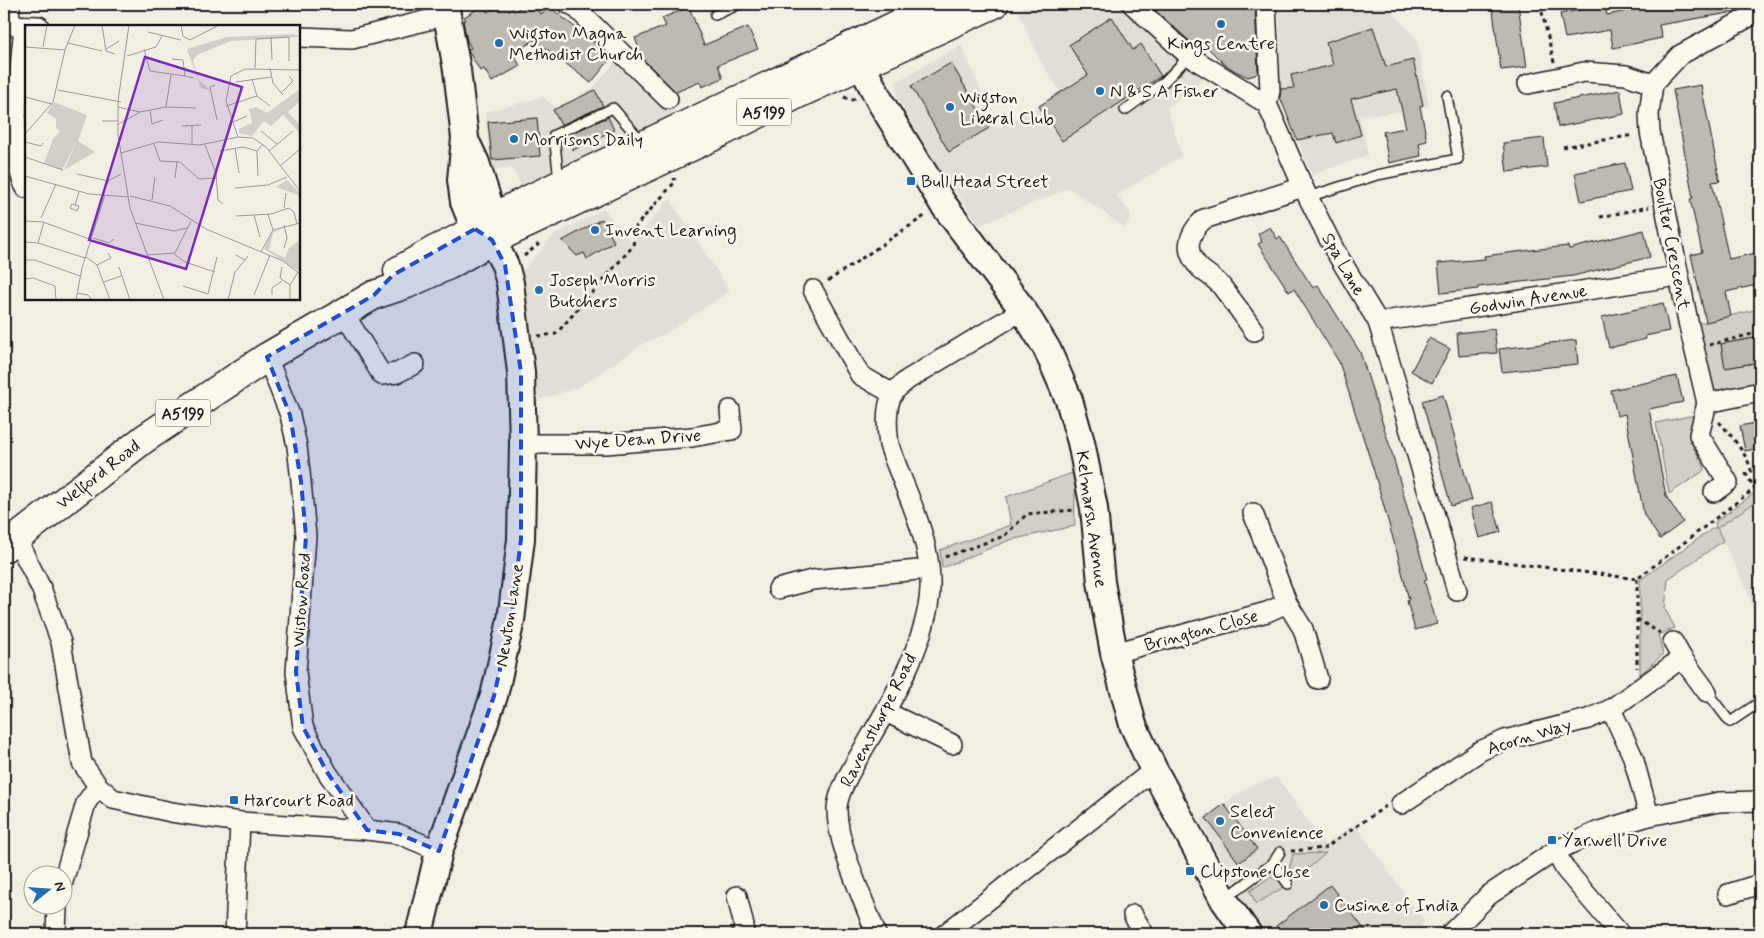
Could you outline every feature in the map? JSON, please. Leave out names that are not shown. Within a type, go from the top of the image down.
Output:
[{"type":"main road","name":"A5199","points":[[856,55],[941,4]]},
{"type":"main road","name":"A5199","points":[[652,156],[856,55],[994,4]]},
{"type":"main road","points":[[473,238],[652,156]]},
{"type":"main road","points":[[473,238],[523,203],[558,198]]},
{"type":"main road","name":"Welford Road","points":[[10,543],[144,439],[267,357],[374,294],[393,274],[434,250],[473,238]]},
{"type":"street","points":[[10,4],[19,25],[16,150],[21,180],[25,186]]},
{"type":"street","points":[[571,4],[668,99]]},
{"type":"street","points":[[1132,4],[1189,56],[1267,104],[1270,91],[1266,4]]},
{"type":"street","points":[[300,37],[352,39],[446,10]]},
{"type":"street","name":"Newton Lane","points":[[419,934],[439,850],[494,696],[511,620],[521,539],[524,444],[521,372],[510,283],[505,265],[473,238],[464,202],[461,180],[465,138],[457,70],[446,10]]},
{"type":"street","points":[[1528,84],[1584,72],[1626,75],[1653,84],[1680,55],[1760,10]]},
{"type":"street","name":"Kelmarsh Avenue","points":[[856,55],[881,103],[943,204],[1023,310],[1047,349],[1069,400],[1081,442],[1094,508],[1101,582],[1114,653],[1133,725],[1154,770],[1224,900],[1248,934]]},
{"type":"street","name":"Boulter Crescent","points":[[1653,84],[1649,114],[1650,132],[1706,407],[1699,435],[1728,482],[1714,492]]},
{"type":"street","name":"Spa Lane","points":[[1267,104],[1305,192],[1334,249],[1378,322],[1457,591]]},
{"type":"street","points":[[1254,331],[1221,285],[1194,262],[1189,251],[1189,239],[1194,228],[1204,219],[1305,192]]},
{"type":"street","name":"Godwin Avenue","points":[[1378,322],[1678,276]]},
{"type":"street","points":[[813,290],[860,375],[893,394],[907,380],[1023,310]]},
{"type":"street","points":[[343,312],[382,375],[397,373],[415,364]]},
{"type":"street","name":"Wistow Road","points":[[267,357],[290,415],[297,446],[301,481],[306,536],[296,672],[303,727],[326,772],[367,830]]},
{"type":"street","points":[[1706,407],[1760,392]]},
{"type":"street","name":"Ravensthorpe Road","points":[[876,934],[842,842],[837,807],[847,777],[886,712],[913,654],[927,611],[930,590],[926,548],[889,444],[886,427],[893,394]]},
{"type":"street","name":"Wye Dean Drive","points":[[524,444],[606,444],[692,437],[732,430],[730,410]]},
{"type":"street","points":[[1253,513],[1287,603],[1303,629],[1318,679]]},
{"type":"street","points":[[10,543],[41,588],[61,642],[82,763],[98,786],[113,799],[171,812],[240,822],[367,830],[399,834],[439,850]]},
{"type":"street","points":[[778,589],[812,580],[929,570]]},
{"type":"street","name":"Brington Close","points":[[1114,653],[1259,614],[1287,603]]},
{"type":"street","points":[[1678,650],[1707,692]]},
{"type":"street","name":"Acorn Way","points":[[1400,804],[1480,751],[1505,740],[1588,719],[1612,709],[1637,689],[1678,650]]},
{"type":"street","points":[[1612,709],[1633,757],[1649,816]]},
{"type":"street","points":[[886,712],[952,744]]},
{"type":"street","points":[[945,934],[1154,770]]},
{"type":"street","points":[[68,866],[86,803],[98,786]]},
{"type":"street","points":[[1450,934],[1489,895],[1555,851],[1599,831],[1649,816],[1719,802],[1760,801]]},
{"type":"street","points":[[235,934],[240,822]]},
{"type":"street","points":[[1555,851],[1565,869],[1620,934]]},
{"type":"street","points":[[1728,894],[1760,884]]},
{"type":"street","points":[[736,896],[744,926],[742,934]]},
{"type":"street","points":[[1134,915],[1144,934]]},
{"type":"street","points":[[56,934],[57,916]]},
{"type":"lane","points":[[715,15],[740,4]]},
{"type":"lane","points":[[1125,110],[1164,82],[1189,56]]},
{"type":"lane","points":[[1305,192],[1458,159],[1447,96]]},
{"type":"lane","points":[[558,198],[554,135],[613,108],[652,156]]},
{"type":"lane","points":[[1707,692],[1730,722],[1760,702]]},
{"type":"lane","points":[[1224,900],[1273,863],[1280,852]]},
{"type":"lane","points":[[1273,863],[1288,884]]},
{"type":"path","points":[[1540,4],[1558,77]]},
{"type":"path","points":[[1563,147],[1650,132]]},
{"type":"path","points":[[517,338],[556,334],[633,246],[636,226],[675,182],[652,156]]},
{"type":"path","points":[[813,290],[943,204]]},
{"type":"path","points":[[1600,217],[1665,204]]},
{"type":"path","points":[[1694,348],[1760,332],[1760,330]]},
{"type":"path","points":[[1706,407],[1727,430],[1745,457],[1751,468],[1751,471],[1746,474],[1755,489]]},
{"type":"path","points":[[1447,554],[1636,578],[1760,485]]},
{"type":"path","points":[[929,570],[942,558],[1004,536],[1027,514],[1094,508]]},
{"type":"path","points":[[1636,578],[1637,689]]},
{"type":"path","points":[[1637,619],[1678,650]]},
{"type":"path","points":[[1280,852],[1326,848],[1390,803],[1400,804]]},
{"type":"highlighted area","points":[[475,229],[492,240],[505,265],[521,372],[521,539],[511,620],[494,696],[439,851],[399,834],[367,830],[327,772],[303,727],[296,672],[306,536],[301,481],[290,415],[267,357],[374,295],[393,275]]},
{"type":"shaded area","points":[[1029,4],[1113,4],[1148,31],[1203,79],[1167,108],[1182,156],[1117,195],[1131,215],[1125,228],[1069,188],[980,225],[939,169],[897,97],[896,82],[961,45],[998,128],[1037,107],[1060,91],[1039,59],[1018,10]]},
{"type":"shaded area","points":[[1278,4],[1385,4],[1417,39],[1429,106],[1383,114],[1359,115],[1368,155],[1312,175],[1278,90],[1280,39]]},
{"type":"shaded area","points":[[618,59],[676,113],[521,186],[512,168],[492,169],[485,112],[543,97],[556,108],[591,90]]},
{"type":"shaded area","points":[[670,199],[730,291],[667,333],[646,342],[579,387],[539,400],[523,271],[554,235],[604,209],[632,243]]},
{"type":"shaded area","points":[[1754,310],[1760,337],[1721,344],[1725,368],[1760,362],[1760,392],[1707,403],[1689,326]]},
{"type":"shaded area","points":[[1696,416],[1690,441],[1705,468],[1669,494],[1656,423]]},
{"type":"shaded area","points":[[1075,472],[1075,526],[1010,540],[942,568],[940,550],[1011,525],[1006,497]]},
{"type":"shaded area","points":[[1760,489],[1760,499],[1717,528],[1723,541],[1668,579],[1665,609],[1675,628],[1658,635],[1663,654],[1640,675],[1640,580],[1713,528],[1716,528],[1715,522]]},
{"type":"shaded area","points":[[1760,499],[1760,633],[1747,589],[1716,528]]},
{"type":"shaded area","points":[[1277,777],[1325,845],[1355,824],[1425,922],[1413,934],[1266,934],[1250,913],[1200,820],[1252,785]]},
{"type":"shaded area","points":[[1326,853],[1296,879],[1289,871],[1293,854]]},
{"type":"shaded area","points":[[1270,877],[1280,881],[1284,887],[1256,904],[1250,891]]},
{"type":"building","name":"Wigston Magna Methodist Church","points":[[502,4],[509,4],[514,11],[527,4],[534,4],[540,14],[551,8],[611,58],[591,83],[535,40],[513,53],[520,66],[492,82],[484,69],[480,71],[469,52],[468,49],[471,48],[467,41],[463,21],[466,20],[464,17],[484,5],[487,12]]},
{"type":"building","name":"Kings Centre","points":[[1148,4],[1255,4],[1258,72],[1248,77],[1223,63],[1202,42],[1197,48]]},
{"type":"building","points":[[1492,4],[1518,4],[1527,67],[1501,70]]},
{"type":"building","points":[[1661,4],[1740,4],[1740,9],[1735,12],[1659,25],[1662,38],[1613,48],[1610,30],[1565,38],[1560,14],[1605,5],[1607,15]]},
{"type":"building","points":[[689,7],[704,45],[748,27],[758,49],[718,65],[723,78],[702,87],[700,82],[676,92],[643,59],[635,38],[666,26],[662,18]]},
{"type":"building","name":"N & S A Fisher","points":[[1112,17],[1133,50],[1141,44],[1161,76],[1062,141],[1039,106],[1088,75],[1069,45]]},
{"type":"building","points":[[1373,27],[1386,67],[1413,60],[1423,105],[1420,106],[1427,141],[1419,143],[1421,156],[1389,163],[1383,132],[1406,128],[1397,89],[1351,99],[1361,135],[1336,143],[1333,133],[1297,140],[1280,97],[1281,89],[1294,88],[1291,75],[1333,65],[1326,42]]},
{"type":"building","name":"Wigston Liberal Club","points":[[951,63],[989,128],[949,152],[911,86]]},
{"type":"building","points":[[1701,85],[1720,181],[1712,182],[1729,259],[1760,252],[1760,284],[1726,292],[1731,316],[1706,322],[1691,255],[1702,252],[1690,199],[1693,198],[1673,90]]},
{"type":"building","points":[[595,90],[603,106],[561,125],[553,110]]},
{"type":"building","points":[[1620,90],[1624,114],[1558,127],[1554,103]]},
{"type":"building","points":[[608,117],[614,130],[573,150],[566,136]]},
{"type":"building","name":"Morrisons Daily","points":[[537,118],[540,156],[492,160],[488,122]]},
{"type":"building","points":[[1544,138],[1547,167],[1507,172],[1503,143]]},
{"type":"building","points":[[1625,163],[1631,191],[1581,201],[1575,173]]},
{"type":"building","name":"Invent Learning","points":[[602,219],[614,242],[587,259],[584,253],[577,256],[562,241]]},
{"type":"building","points":[[1270,227],[1277,239],[1280,237],[1313,288],[1318,285],[1360,352],[1392,453],[1427,579],[1424,580],[1437,624],[1415,630],[1398,556],[1373,468],[1339,362],[1294,289],[1289,292],[1258,244],[1262,242],[1258,234]]},
{"type":"building","points":[[1644,230],[1650,257],[1573,276],[1441,293],[1438,263],[1485,259],[1484,256],[1568,246],[1569,249]]},
{"type":"building","points":[[1663,303],[1669,331],[1645,336],[1646,339],[1609,348],[1602,317]]},
{"type":"building","points":[[1494,329],[1497,353],[1459,356],[1457,333]]},
{"type":"building","points":[[1760,337],[1760,362],[1725,368],[1721,344]]},
{"type":"building","points":[[1429,338],[1450,349],[1432,383],[1411,371]]},
{"type":"building","points":[[1576,340],[1578,364],[1502,372],[1499,349]]},
{"type":"building","points":[[1677,376],[1683,402],[1649,409],[1666,496],[1683,522],[1660,539],[1644,515],[1625,414],[1617,416],[1611,390]]},
{"type":"building","points":[[1443,395],[1472,500],[1451,506],[1422,401]]},
{"type":"building","points":[[1760,422],[1760,448],[1745,451],[1740,426]]},
{"type":"building","points":[[1492,502],[1501,532],[1479,538],[1471,508]]},
{"type":"building","points":[[1224,804],[1257,849],[1239,863],[1206,818]]},
{"type":"building","name":"Cusine of India","points":[[1330,885],[1368,934],[1282,934],[1276,926]]},
{"type":"place","name":"Kings Centre","points":[[1221,24]]},
{"type":"place","name":"Wigston Magna Methodist Church","points":[[499,43]]},
{"type":"place","name":"N & S A Fisher","points":[[1100,91]]},
{"type":"place","name":"Wigston Liberal Club","points":[[950,107]]},
{"type":"place","name":"Morrisons Daily","points":[[514,139]]},
{"type":"place","name":"Bull Head Street","points":[[911,181]]},
{"type":"place","name":"Invent Learning","points":[[595,230]]},
{"type":"place","name":"Joseph Morris Butchers","points":[[539,290]]},
{"type":"place","name":"Harcourt Road","points":[[234,800]]},
{"type":"place","name":"Select Convenience","points":[[1220,821]]},
{"type":"place","name":"Yarwell Drive","points":[[1552,840]]},
{"type":"place","name":"Clipstone Close","points":[[1190,871]]},
{"type":"place","name":"Cusine of India","points":[[1324,905]]}]
